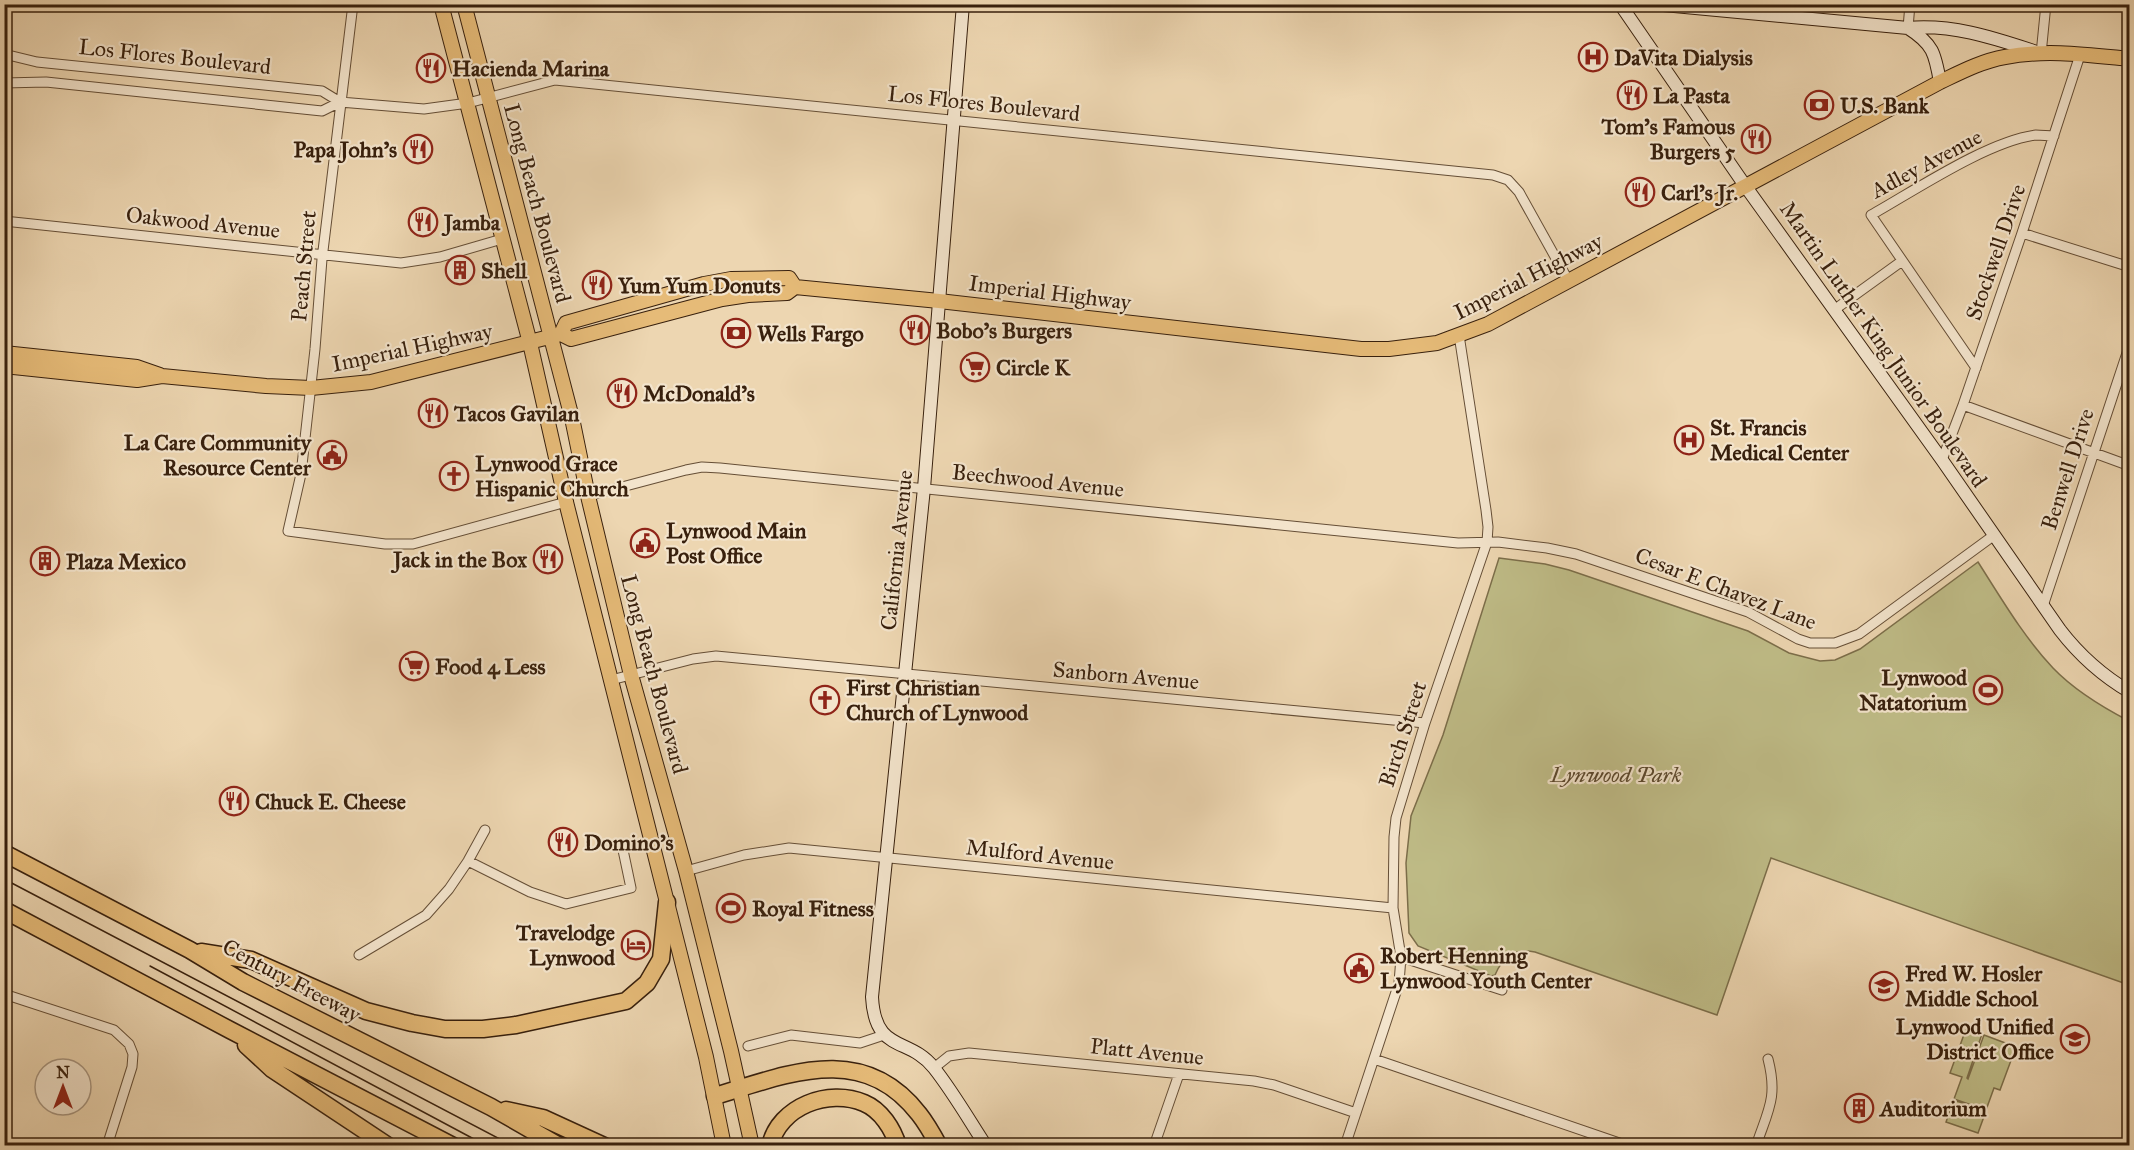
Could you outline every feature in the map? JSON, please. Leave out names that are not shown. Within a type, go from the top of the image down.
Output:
[{"type":"highway","name":"Century Freeway","points":[[4,853],[190,950],[252,987],[491,1107],[559,1146]]},
{"type":"highway","points":[[190,950],[251,960],[366,1011],[445,1029],[483,1029],[516,1025],[626,1000],[647,983],[661,958],[667,902]]},
{"type":"highway","points":[[4,910],[453,1146]]},
{"type":"highway","points":[[230,1030],[272,1069],[388,1146]]},
{"type":"highway","points":[[715,1096],[819,1069],[845,1068],[871,1076],[898,1092],[919,1114],[939,1146]]},
{"type":"highway","points":[[770,1146],[771,1140],[787,1114],[817,1100],[848,1098],[867,1104],[887,1121],[898,1146]]},
{"type":"highway","points":[[491,1107],[543,1118],[604,1146]]},
{"type":"main road","name":"Long Beach Boulevard","points":[[441,4],[530,343],[566,502],[715,1096],[724,1146]]},
{"type":"main road","name":"Long Beach Boulevard","points":[[464,4],[488,98],[556,336],[588,496],[631,675],[686,871],[752,1146]]},
{"type":"main road","name":"Imperial Highway","points":[[4,353],[137,367],[162,376],[311,388],[370,382],[530,343],[556,336],[566,323],[704,284],[731,279],[789,278],[795,287],[1361,349],[1413,347],[1437,343],[1488,324],[1940,82],[1994,60],[2041,54],[2130,59]]},
{"type":"main road","name":"Imperial Highway","points":[[4,366],[137,380],[162,376]]},
{"type":"street","name":"Peach Street","points":[[353,4],[323,255],[301,474],[288,531],[385,544],[413,543],[566,502]]},
{"type":"street","name":"California Avenue","points":[[884,1035],[876,1023],[872,997],[924,488],[963,4]]},
{"type":"street","name":"Martin Luther King Junior Boulevard","points":[[1620,4],[1746,187],[1942,459],[1993,536],[2076,651],[2092,666],[2130,692]]},
{"type":"street","points":[[1653,4],[1776,10],[1908,28],[1931,26],[1985,35],[2041,54],[2046,4]]},
{"type":"street","points":[[1908,28],[1910,4]]},
{"type":"street","points":[[1908,28],[1924,38],[1933,51],[1940,82]]},
{"type":"street","name":"Los Flores Boulevard","points":[[4,54],[38,62],[322,90],[340,102],[424,109],[468,103],[555,80],[1493,174],[1508,180],[1519,192],[1568,280]]},
{"type":"street","name":"Stockwell Drive","points":[[1942,459],[1976,368],[2080,55]]},
{"type":"street","name":"Los Flores Boulevard","points":[[4,83],[46,82],[322,111],[340,102]]},
{"type":"street","name":"Adley Avenue","points":[[1902,261],[1871,215],[1990,151],[2036,135],[2054,136]]},
{"type":"street","name":"Oakwood Avenue","points":[[4,221],[401,263],[440,258],[502,239]]},
{"type":"street","points":[[2022,233],[2130,267]]},
{"type":"street","points":[[1834,310],[1902,261],[1976,368]]},
{"type":"street","name":"Birch Street","points":[[1345,1146],[1399,983],[1401,957],[1393,908],[1396,818],[1425,723],[1487,543],[1486,510],[1460,334]]},
{"type":"street","name":"Benwell Drive","points":[[2043,606],[2130,344]]},
{"type":"street","points":[[1963,405],[2130,466]]},
{"type":"street","name":"Beechwood Avenue","points":[[588,496],[702,467],[1393,537],[1458,543],[1487,543]]},
{"type":"street","name":"Cesar E Chavez Lane","points":[[1487,543],[1516,543],[1576,554],[1738,609],[1772,623],[1798,639],[1823,645],[1846,640],[1866,629],[1993,536]]},
{"type":"street","name":"Sanborn Avenue","points":[[611,680],[693,659],[716,656],[1425,723]]},
{"type":"street","points":[[359,955],[426,915],[449,889],[485,830]]},
{"type":"street","name":"Mulford Avenue","points":[[686,871],[744,855],[789,848],[1393,908]]},
{"type":"street","points":[[468,861],[530,892],[566,904],[631,888],[623,850]]},
{"type":"street","points":[[1401,957],[1503,990]]},
{"type":"street","points":[[4,994],[114,1030],[125,1038],[132,1049],[132,1067],[107,1146]]},
{"type":"street","points":[[748,1046],[791,1035],[860,1043],[884,1035],[934,1068],[986,1146]]},
{"type":"street","name":"Platt Avenue","points":[[934,1068],[949,1056],[969,1053],[1265,1083],[1356,1113]]},
{"type":"street","points":[[1374,1059],[1628,1146]]},
{"type":"street","points":[[1756,1146],[1773,1098],[1768,1059]]},
{"type":"street","points":[[1154,1146],[1179,1074]]},
{"type":"street","points":[[4,1143],[11,1146]]},
{"type":"green space","name":"Lynwood Park","points":[[1499,558],[1545,564],[1569,570],[1748,631],[1789,653],[1820,661],[1835,660],[1860,649],[1978,562],[2022,630],[2053,668],[2089,698],[2129,721],[2129,985],[1771,858],[1717,1015],[1535,952],[1521,951],[1511,955],[1502,963],[1495,975],[1491,976],[1418,946],[1409,933],[1406,863],[1411,816],[1443,735]]},
{"type":"green space","points":[[1966,1029],[1982,1034],[1968,1079],[1984,1035],[2016,1047],[2000,1090],[1994,1088],[1986,1110],[1954,1099],[1962,1077],[1950,1073]]},
{"type":"green space","points":[[1954,1100],[1986,1111],[1978,1133],[1946,1122]]},
{"type":"tram line","points":[[4,879],[513,1146]]},
{"type":"tram line","points":[[150,966],[487,1146]]},
{"type":"place","name":"DaVita Dialysis","points":[[1593,57]]},
{"type":"place","name":"Hacienda Marina","points":[[431,68]]},
{"type":"place","name":"La Pasta","points":[[1632,95]]},
{"type":"place","name":"U.S. Bank","points":[[1819,105]]},
{"type":"place","name":"Tom's Famous Burgers 5","points":[[1756,139]]},
{"type":"place","name":"Papa John's","points":[[418,149]]},
{"type":"place","name":"Carl's Jr.","points":[[1640,192]]},
{"type":"place","name":"Jamba","points":[[423,222]]},
{"type":"place","name":"Shell","points":[[460,270]]},
{"type":"place","name":"Yum Yum Donuts","points":[[597,285]]},
{"type":"place","name":"Bobo's Burgers","points":[[915,330]]},
{"type":"place","name":"Wells Fargo","points":[[736,333]]},
{"type":"place","name":"Circle K","points":[[975,367]]},
{"type":"place","name":"McDonald's","points":[[622,393]]},
{"type":"place","name":"Tacos Gavilan","points":[[433,413]]},
{"type":"place","name":"St. Francis Medical Center","points":[[1689,440]]},
{"type":"place","name":"La Care Community Resource Center","points":[[332,455]]},
{"type":"place","name":"Lynwood Grace Hispanic Church","points":[[454,476]]},
{"type":"place","name":"Lynwood Main Post Office","points":[[645,543]]},
{"type":"place","name":"Jack in the Box","points":[[548,559]]},
{"type":"place","name":"Plaza Mexico","points":[[45,561]]},
{"type":"place","name":"Food 4 Less","points":[[414,666]]},
{"type":"place","name":"Lynwood Natatorium","points":[[1988,690]]},
{"type":"place","name":"First Christian Church of Lynwood","points":[[825,700]]},
{"type":"place","name":"Chuck E. Cheese","points":[[234,801]]},
{"type":"place","name":"Domino's","points":[[563,842]]},
{"type":"place","name":"Royal Fitness","points":[[731,908]]},
{"type":"place","name":"Travelodge Lynwood","points":[[636,945]]},
{"type":"place","name":"Robert Henning Lynwood Youth Center","points":[[1359,968]]},
{"type":"place","name":"Fred W. Hosler Middle School","points":[[1884,986]]},
{"type":"place","name":"Lynwood Unified District Office","points":[[2075,1039]]},
{"type":"place","name":"Auditorium","points":[[1859,1108]]}]
